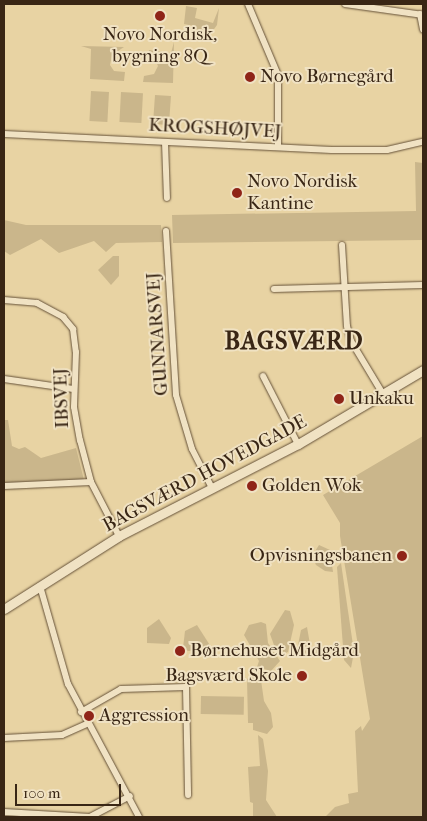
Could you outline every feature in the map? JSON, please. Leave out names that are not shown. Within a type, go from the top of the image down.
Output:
[{"type":"street","points":[[248,4],[278,75],[278,147]]},
{"type":"street","points":[[345,4],[422,15],[423,30]]},
{"type":"street","name":"KROGSHØJVEJ","points":[[4,134],[377,150],[423,142]]},
{"type":"street","points":[[165,142],[167,198]]},
{"type":"street","name":"GUNNARSVEJ","points":[[166,231],[176,395],[192,449],[212,488]]},
{"type":"street","points":[[342,245],[343,287],[351,341],[383,394]]},
{"type":"street","points":[[274,288],[423,285]]},
{"type":"street","name":"IBSVEJ","points":[[4,300],[37,303],[69,323],[76,343],[73,389],[75,418],[91,482],[119,536]]},
{"type":"street","name":"BAGSVÆRD HOVEDGADE","points":[[4,609],[119,536],[298,444],[423,370]]},
{"type":"street","points":[[263,376],[298,444]]},
{"type":"street","points":[[4,379],[73,389]]},
{"type":"street","points":[[4,486],[91,482]]},
{"type":"street","points":[[40,586],[59,660],[81,712],[130,796],[139,817]]},
{"type":"street","points":[[81,712],[121,689],[186,687],[188,795]]},
{"type":"street","points":[[4,738],[62,735],[87,724]]},
{"type":"street","points":[[4,812],[90,816],[130,796]]},
{"type":"shaded area","points":[[186,6],[197,8],[195,18],[213,23],[219,8],[217,25],[209,36],[201,35],[194,26],[184,24]]},
{"type":"shaded area","points":[[174,42],[173,83],[143,82],[144,76],[154,74],[158,66],[154,57],[148,56],[149,50],[171,53]]},
{"type":"shaded area","points":[[81,46],[124,47],[112,55],[110,65],[114,71],[125,72],[124,81],[90,79],[91,49]]},
{"type":"shaded area","points":[[91,91],[109,92],[107,122],[89,121]]},
{"type":"shaded area","points":[[121,92],[143,93],[141,123],[119,122]]},
{"type":"shaded area","points":[[155,95],[171,96],[169,125],[153,124]]},
{"type":"shaded area","points":[[415,162],[423,163],[423,240],[173,243],[172,215],[416,211]]},
{"type":"shaded area","points":[[4,220],[26,225],[161,225],[162,242],[116,243],[106,252],[94,241],[59,253],[41,239],[10,255],[4,251]]},
{"type":"shaded area","points":[[113,256],[119,256],[119,276],[111,285],[98,270]]},
{"type":"shaded area","points":[[4,420],[8,420],[12,446],[19,449],[25,447],[41,458],[76,448],[84,480],[4,484]]},
{"type":"shaded area","points":[[423,436],[423,817],[325,817],[335,807],[349,803],[348,794],[358,792],[355,731],[361,726],[362,731],[370,719],[340,536],[340,523],[323,495]]},
{"type":"shaded area","points":[[319,545],[330,550],[333,572],[325,571],[316,565],[312,556]]},
{"type":"shaded area","points":[[341,563],[354,652],[351,668],[344,660],[337,567]]},
{"type":"shaded area","points":[[285,610],[290,611],[294,625],[288,652],[283,654],[274,645],[270,634]]},
{"type":"shaded area","points":[[159,619],[171,638],[169,644],[147,643],[147,628]]},
{"type":"shaded area","points":[[261,622],[266,624],[268,643],[280,661],[271,671],[257,667],[259,661],[244,635],[249,625]]},
{"type":"shaded area","points":[[197,625],[213,650],[188,651],[183,648],[185,631]]},
{"type":"shaded area","points":[[307,627],[311,650],[317,650],[318,654],[311,657],[300,650],[298,645],[301,630]]},
{"type":"shaded area","points":[[257,671],[260,673],[264,701],[271,713],[273,727],[267,734],[253,730],[253,723],[248,723],[247,679]]},
{"type":"shaded area","points":[[201,696],[244,697],[244,715],[201,714]]},
{"type":"shaded area","points":[[258,735],[263,739],[268,771],[266,800],[277,817],[253,817],[248,767],[260,766]]},
{"type":"place","name":"Novo Nordisk, bygning 8Q","points":[[160,16]]},
{"type":"place","name":"Novo Børnegård","points":[[250,77]]},
{"type":"place","name":"Novo Nordisk Kantine","points":[[237,193]]},
{"type":"place","name":"Unkaku","points":[[339,399]]},
{"type":"place","name":"Golden Wok","points":[[252,486]]},
{"type":"place","name":"Opvisningsbanen","points":[[402,556]]},
{"type":"place","name":"Børnehuset Midgård","points":[[180,651]]},
{"type":"place","name":"Bagsværd Skole","points":[[302,676]]},
{"type":"place","name":"Aggression","points":[[89,716]]},
{"type":"district","name":"BAGSVÆRD","points":[[294,342]]}]
